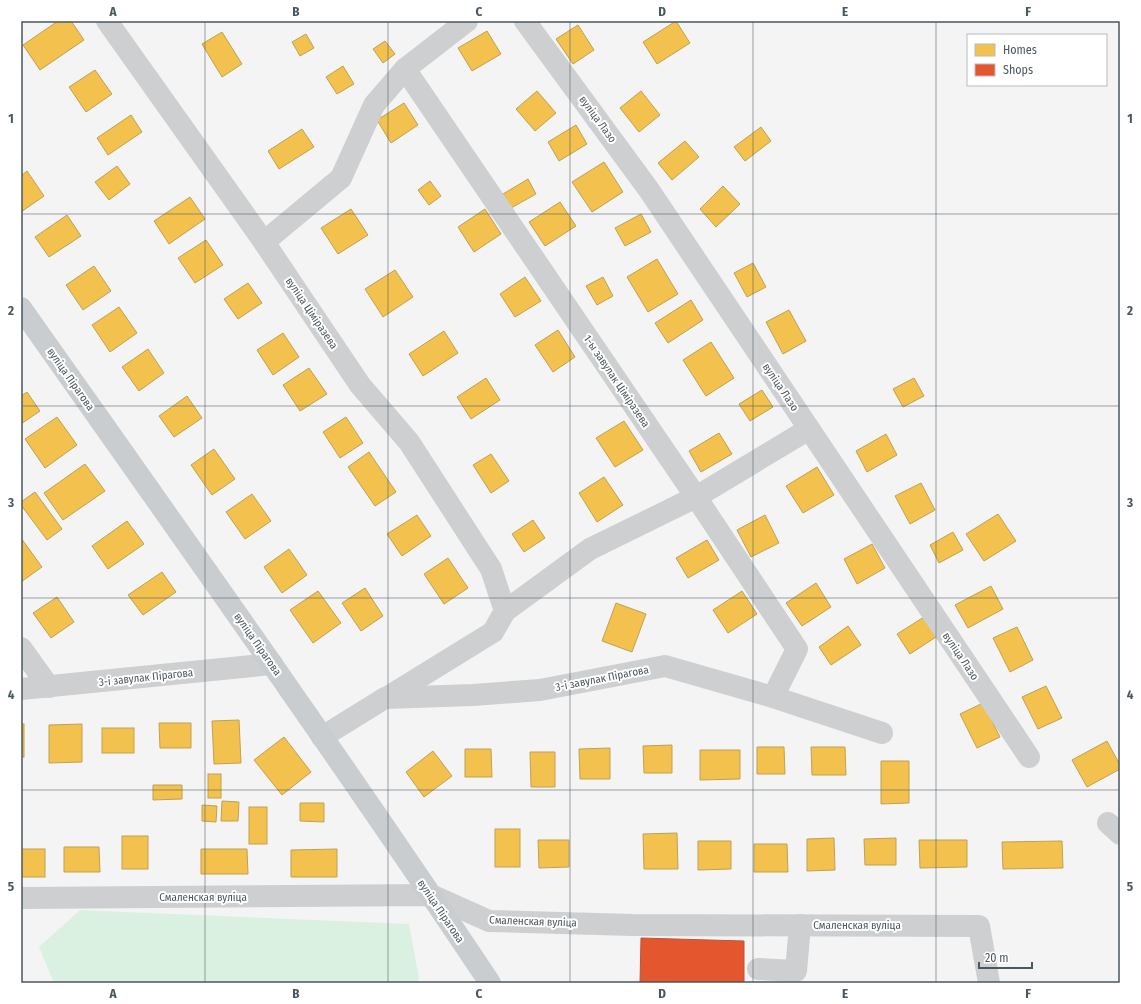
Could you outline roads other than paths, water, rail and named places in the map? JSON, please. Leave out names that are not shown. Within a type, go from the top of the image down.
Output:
[{"type":"main road","name":"вуліца Пірагова","points":[[21,308],[272,664],[490,983]]},
{"type":"street","name":"вуліца Ціміразева","points":[[107,21],[264,242],[360,385],[409,442],[491,569],[505,611]]},
{"type":"street","points":[[264,242],[341,178],[374,105],[405,69],[468,21]]},
{"type":"street","name":"вуліца Лазо","points":[[525,21],[649,190],[1029,757]]},
{"type":"street","name":"1-ы завулак Ціміразева","points":[[405,69],[696,497],[797,649],[774,698]]},
{"type":"street","points":[[385,698],[493,632],[505,611],[590,549],[696,497],[809,429]]},
{"type":"street","points":[[21,648],[48,687]]},
{"type":"street","name":"3-і завулак Пірагова","points":[[21,689],[272,664]]},
{"type":"street","name":"3-і завулак Пірагова","points":[[322,737],[385,698],[473,695],[540,690],[665,666],[774,698],[882,733]]},
{"type":"street","name":"Смаленская вуліца","points":[[21,898],[431,895],[489,921],[640,925],[979,926],[989,983]]},
{"type":"street","points":[[758,969],[796,971],[800,925]]}]
